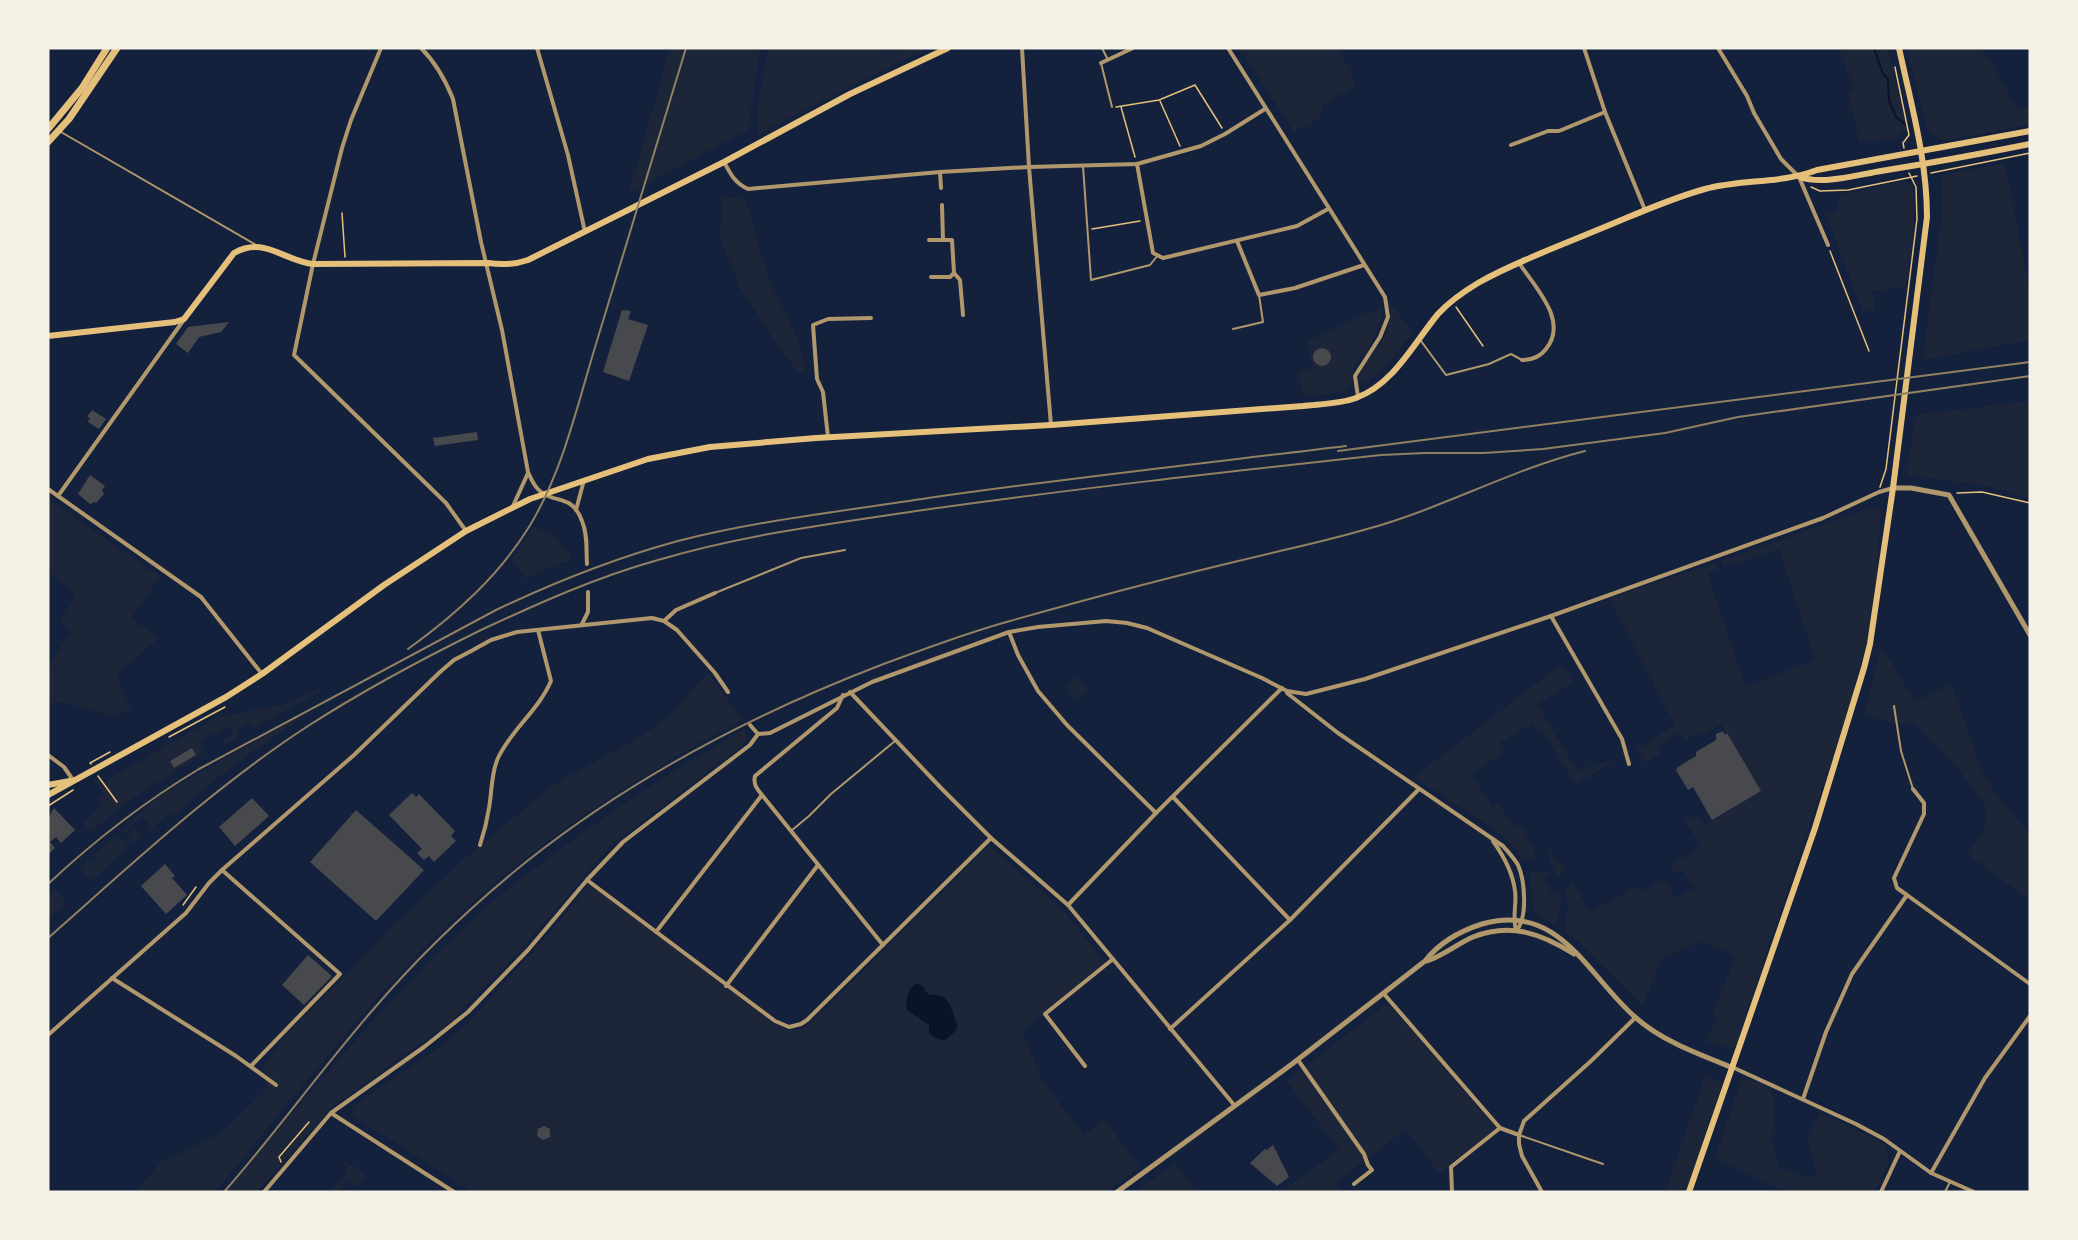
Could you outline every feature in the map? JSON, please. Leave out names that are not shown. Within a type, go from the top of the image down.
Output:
[{"type":"main road","points":[[48,129],[82,88],[107,48]]},
{"type":"main road","points":[[49,139],[69,119],[117,48]]},
{"type":"main road","points":[[48,336],[175,322],[184,319],[234,253],[245,246],[256,245],[300,262],[313,264],[488,263],[500,265],[519,263],[724,162],[850,94],[948,48]]},
{"type":"main road","points":[[1689,1192],[1815,828],[1864,668],[1893,488],[1927,217],[1922,152],[1899,48]]},
{"type":"main road","points":[[48,795],[226,697],[262,674],[384,585],[466,531],[513,506],[584,480],[648,459],[710,447],[828,437],[1292,407],[1358,398],[1389,376],[1440,312],[1477,284],[1519,262],[1645,210],[1707,189],[1799,177],[1817,170],[2030,131]]},
{"type":"main road","points":[[1799,177],[1811,181],[1924,165],[2030,144]]},
{"type":"main road","points":[[48,785],[73,780]]},
{"type":"street","points":[[381,48],[342,148],[313,264],[294,355],[446,503],[466,531]]},
{"type":"street","points":[[421,48],[446,80],[453,99],[502,330],[528,472],[535,486],[544,494],[565,501],[576,511],[584,528],[587,564]]},
{"type":"street","points":[[537,48],[568,155],[585,232]]},
{"type":"street","points":[[1022,48],[1029,167],[1051,424]]},
{"type":"street","points":[[1101,63],[1133,48]]},
{"type":"street","points":[[1228,48],[1385,297],[1388,317],[1372,351],[1357,371],[1354,383],[1358,398]]},
{"type":"street","points":[[1584,48],[1605,112],[1645,210]]},
{"type":"street","points":[[1718,48],[1781,159],[1799,177],[1828,245]]},
{"type":"street","points":[[724,162],[733,179],[748,189],[940,172],[1137,164],[1183,152],[1225,134],[1265,109]]},
{"type":"street","points":[[1511,145],[1548,131],[1558,131],[1605,112]]},
{"type":"street","points":[[1137,164],[1153,253],[1163,258],[1297,225],[1328,209]]},
{"type":"street","points":[[940,172],[941,188]]},
{"type":"street","points":[[942,205],[943,240]]},
{"type":"street","points":[[929,240],[952,240],[954,273],[960,280],[963,315]]},
{"type":"street","points":[[1237,241],[1259,295],[1295,288],[1364,265]]},
{"type":"street","points":[[1519,262],[1550,309],[1555,332],[1544,353],[1532,359],[1522,360]]},
{"type":"street","points":[[931,277],[950,277],[954,273]]},
{"type":"street","points":[[828,437],[823,392],[817,378],[813,325],[828,320],[871,318]]},
{"type":"street","points":[[58,496],[184,319]]},
{"type":"street","points":[[513,506],[528,472]]},
{"type":"street","points":[[576,511],[584,480]]},
{"type":"street","points":[[264,1192],[331,1113],[456,1023],[528,950],[587,879],[623,842],[750,745],[758,734],[770,733],[850,692],[1009,632],[1023,628],[1087,623],[1127,623],[1147,628],[1292,693],[1306,694],[1365,680],[1551,616],[1823,518],[1879,492],[1893,488],[1911,488],[1949,495],[2030,635]]},
{"type":"street","points":[[48,489],[201,597],[262,674]]},
{"type":"street","points":[[581,624],[588,612],[588,592]]},
{"type":"street","points":[[664,621],[676,610],[715,593]]},
{"type":"street","points":[[1551,616],[1622,739],[1629,764]]},
{"type":"street","points":[[48,1035],[186,913],[222,870],[354,755],[454,660],[504,635],[581,624],[652,618],[670,624],[686,638],[728,692]]},
{"type":"street","points":[[480,845],[489,808],[494,768],[503,749],[533,712],[551,681],[538,630]]},
{"type":"street","points":[[1009,632],[1018,655],[1038,691],[1067,725],[1156,813]]},
{"type":"street","points":[[1282,688],[1299,704],[1338,733],[1503,846],[1518,866],[1523,890],[1522,921],[1516,931]]},
{"type":"street","points":[[1068,905],[1156,813],[1282,688]]},
{"type":"street","points":[[850,692],[991,838],[1068,905],[1235,1106]]},
{"type":"street","points":[[843,695],[837,708],[755,776],[755,786],[884,945]]},
{"type":"street","points":[[750,725],[758,734]]},
{"type":"street","points":[[48,755],[64,767],[73,780]]},
{"type":"street","points":[[1170,1029],[1290,921],[1419,789]]},
{"type":"street","points":[[1913,789],[1924,803],[1924,814],[1894,878],[1897,888],[2030,984]]},
{"type":"street","points":[[656,932],[762,795]]},
{"type":"street","points":[[1173,796],[1290,921]]},
{"type":"street","points":[[1490,837],[1504,860],[1515,891],[1513,920],[1516,931]]},
{"type":"street","points":[[587,879],[726,986],[775,1021],[789,1028],[807,1020],[991,838]]},
{"type":"street","points":[[726,986],[818,866]]},
{"type":"street","points":[[222,870],[340,974],[251,1066]]},
{"type":"street","points":[[1803,1099],[1827,1032],[1852,974],[1907,895]]},
{"type":"street","points":[[1118,1192],[1298,1060],[1384,994],[1433,952],[1470,928],[1513,920],[1545,928],[1562,938],[1635,1018],[1671,1040],[1697,1054],[1803,1099],[1884,1139],[1931,1173],[1974,1192]]},
{"type":"street","points":[[1425,961],[1439,957],[1475,936],[1516,931],[1543,936],[1581,958]]},
{"type":"street","points":[[1085,1066],[1045,1014],[1113,959]]},
{"type":"street","points":[[112,978],[251,1066],[276,1085]]},
{"type":"street","points":[[1384,994],[1500,1128],[1519,1136]]},
{"type":"street","points":[[1931,1173],[1985,1078],[2030,1016]]},
{"type":"street","points":[[1542,1192],[1522,1156],[1519,1136],[1524,1120],[1561,1089],[1635,1018]]},
{"type":"street","points":[[1298,1060],[1364,1154],[1372,1170],[1354,1184]]},
{"type":"street","points":[[331,1113],[454,1192]]},
{"type":"street","points":[[1452,1192],[1451,1167],[1500,1128]]},
{"type":"street","points":[[1881,1192],[1900,1150]]},
{"type":"lane","points":[[1102,48],[1107,60]]},
{"type":"lane","points":[[1101,63],[1112,106]]},
{"type":"lane","points":[[58,131],[256,245]]},
{"type":"lane","points":[[1083,166],[1091,280],[1150,265],[1158,255]]},
{"type":"lane","points":[[1233,329],[1263,322],[1259,295]]},
{"type":"lane","points":[[1419,339],[1446,375],[1489,364],[1511,354],[1522,360]]},
{"type":"lane","points":[[715,593],[801,558],[845,550]]},
{"type":"lane","points":[[1894,706],[1901,751],[1913,789]]},
{"type":"lane","points":[[791,831],[895,741]]},
{"type":"lane","points":[[1519,1136],[1602,1164]]},
{"type":"lane","points":[[1945,1192],[1950,1182]]},
{"type":"path","points":[[1894,58],[1909,135],[1903,143],[1905,155]]},
{"type":"path","points":[[1112,106],[1121,107],[1160,100],[1195,85],[1225,134]]},
{"type":"path","points":[[1160,100],[1183,152]]},
{"type":"path","points":[[1121,107],[1137,164]]},
{"type":"path","points":[[1809,186],[1820,191],[1848,190],[2030,153]]},
{"type":"path","points":[[1880,484],[1886,469],[1917,219],[1916,187],[1914,181],[1909,177],[1907,167]]},
{"type":"path","points":[[342,213],[346,265]]},
{"type":"path","points":[[1088,230],[1147,220]]},
{"type":"path","points":[[1828,245],[1869,351]]},
{"type":"path","points":[[1452,301],[1483,346]]},
{"type":"path","points":[[1949,495],[1982,492],[2030,503]]},
{"type":"path","points":[[92,779],[98,776],[117,802]]},
{"type":"path","points":[[48,806],[67,796],[77,787]]},
{"type":"path","points":[[282,1169],[279,1157],[309,1122]]},
{"type":"shaded area","points":[[670,48],[760,48],[748,130],[629,193]]},
{"type":"shaded area","points":[[768,48],[900,48],[843,79],[903,48],[931,48],[759,134],[756,115]]},
{"type":"shaded area","points":[[1237,48],[1339,48],[1356,83],[1353,88],[1321,106],[1321,118],[1294,132],[1243,53],[1241,55]]},
{"type":"shaded area","points":[[1839,48],[1888,48],[1907,130],[1902,134],[1878,141],[1859,142],[1848,93],[1854,91]]},
{"type":"shaded area","points":[[1906,48],[1982,48],[2017,108],[2030,108],[2030,124],[1944,141],[1935,137],[1927,128]]},
{"type":"shaded area","points":[[2005,163],[2030,294],[2030,340],[1923,360],[1941,219],[1941,175]]},
{"type":"shaded area","points":[[1903,181],[1911,184],[1914,205],[1913,234],[1906,287],[1872,291],[1875,310],[1863,312],[1826,214],[1836,213],[1841,195]]},
{"type":"shaded area","points":[[745,197],[769,280],[800,343],[805,373],[797,371],[778,346],[739,286],[720,238],[722,198]]},
{"type":"shaded area","points":[[1388,300],[1413,333],[1382,371],[1362,385],[1358,378],[1361,369],[1380,345],[1386,333],[1390,319]]},
{"type":"shaded area","points":[[1382,307],[1382,319],[1369,348],[1354,368],[1349,390],[1303,396],[1297,371],[1313,368],[1307,341]]},
{"type":"shaded area","points":[[2030,401],[2030,499],[1990,486],[1906,475],[1916,415]]},
{"type":"shaded area","points":[[48,498],[160,577],[131,618],[159,638],[116,675],[131,708],[114,717],[62,702],[48,705],[48,668],[71,631],[60,622],[75,596],[48,573]]},
{"type":"shaded area","points":[[1870,508],[1881,510],[1877,573],[1869,634],[1850,705],[1734,1049],[1706,1041],[1717,1017],[1712,1016],[1736,956],[1701,941],[1661,959],[1643,1006],[1564,930],[1568,905],[1565,888],[1573,883],[1590,912],[1637,886],[1641,892],[1664,879],[1676,898],[1694,888],[1683,870],[1676,874],[1670,865],[1701,847],[1685,821],[1697,814],[1705,825],[1761,791],[1721,724],[1701,736],[1699,732],[1685,740],[1680,733],[1658,746],[1662,753],[1645,763],[1637,749],[1675,725],[1609,598],[1716,563],[1718,569],[1707,573],[1746,686],[1815,660],[1779,549],[1724,567],[1721,561]]},
{"type":"shaded area","points":[[534,526],[552,534],[571,556],[571,561],[562,562],[526,579],[511,558]]},
{"type":"shaded area","points":[[1883,649],[1915,701],[1951,684],[1981,768],[1997,796],[2030,834],[2030,900],[1967,854],[1985,829],[1985,804],[1953,762],[1912,721],[1896,725],[1865,714],[1879,651]]},
{"type":"shaded area","points":[[1562,664],[1573,683],[1537,704],[1577,771],[1587,765],[1590,770],[1609,760],[1611,763],[1575,785],[1542,729],[1537,732],[1532,723],[1500,743],[1505,751],[1471,774],[1492,807],[1499,804],[1515,829],[1521,825],[1536,852],[1534,859],[1523,859],[1503,835],[1414,777]]},
{"type":"shaded area","points":[[708,673],[743,720],[658,768],[575,821],[497,881],[460,913],[370,1006],[215,1192],[135,1192],[161,1162],[221,1133],[267,1089],[263,1068],[288,1033],[394,925],[461,862],[552,786],[643,735],[666,719]]},
{"type":"shaded area","points":[[1075,677],[1091,690],[1073,700],[1066,686]]},
{"type":"shaded area","points":[[327,685],[312,696],[254,728],[250,722],[237,729],[240,735],[226,745],[223,740],[233,734],[230,727],[214,736],[212,733],[200,740],[205,751],[200,756],[131,799],[90,832],[83,823],[103,805],[98,799],[103,793],[94,780],[103,782],[215,718],[281,705]],"holes":[[[192,749],[196,756],[174,768],[170,761]]]},
{"type":"shaded area","points":[[300,716],[301,718],[219,777],[174,817],[170,813],[133,844],[127,837],[135,829],[141,835],[151,826],[142,816],[124,834],[121,831],[160,795]]},
{"type":"shaded area","points":[[744,729],[748,737],[742,746],[613,843],[521,949],[451,1021],[330,1109],[257,1192],[224,1192],[384,1010],[486,907],[614,811]]},
{"type":"shaded area","points":[[115,837],[119,837],[127,845],[125,850],[91,881],[79,868],[88,860],[93,864],[98,859],[94,854]]},
{"type":"shaded area","points":[[989,846],[1063,910],[1105,962],[1023,1031],[1040,1077],[1084,1136],[1104,1119],[1139,1167],[1107,1192],[473,1192],[352,1115],[353,1106],[441,1046],[468,1023],[552,930],[589,884],[773,1023],[795,1030],[810,1024]]},
{"type":"shaded area","points":[[1547,846],[1557,863],[1561,862],[1566,871],[1559,876],[1550,861]]},
{"type":"shaded area","points":[[1535,871],[1549,874],[1543,879],[1554,896],[1560,893],[1561,895],[1559,917],[1554,924],[1537,915],[1533,910],[1530,874]]},
{"type":"shaded area","points":[[55,889],[67,903],[48,919],[48,896]]},
{"type":"shaded area","points":[[915,984],[924,987],[930,995],[945,998],[950,1005],[958,1025],[945,1040],[937,1039],[929,1034],[929,1025],[907,1010],[907,996]]},
{"type":"shaded area","points":[[1388,1003],[1496,1128],[1439,1173],[1406,1129],[1335,1183],[1341,1192],[1281,1192],[1339,1150],[1287,1081]]},
{"type":"shaded area","points":[[1706,1074],[1722,1084],[1686,1192],[1665,1192]]},
{"type":"shaded area","points":[[1747,1078],[1769,1088],[1775,1103],[1772,1141],[1780,1169],[1808,1177],[1817,1175],[1808,1139],[1820,1113],[1885,1144],[1889,1161],[1875,1192],[1787,1192],[1715,1158],[1741,1081]]},
{"type":"shaded area","points":[[343,1160],[350,1166],[352,1164],[366,1177],[358,1187],[348,1179],[337,1192],[330,1192],[347,1173],[346,1166],[341,1162]]},
{"type":"shaded area","points":[[1175,1163],[1196,1192],[1136,1192]]},
{"type":"building","points":[[622,310],[631,311],[628,319],[648,325],[629,381],[603,372]]},
{"type":"building","points":[[229,322],[221,332],[199,337],[188,353],[176,344],[188,327]]},
{"type":"building","points":[[1322,348],[1328,351],[1331,357],[1328,363],[1322,366],[1316,363],[1313,357],[1316,351]]},
{"type":"building","points":[[92,410],[106,419],[99,429],[88,422],[90,418],[87,417]]},
{"type":"building","points":[[477,432],[478,440],[435,446],[433,438]]},
{"type":"building","points":[[90,475],[105,486],[102,490],[104,494],[91,505],[78,494]]},
{"type":"building","points":[[1723,731],[1725,735],[1727,733],[1761,791],[1712,820],[1693,787],[1688,790],[1676,770],[1696,756],[1696,752],[1716,740],[1716,734]]},
{"type":"building","points":[[192,748],[196,755],[174,768],[170,761]]},
{"type":"building","points":[[412,793],[416,797],[419,794],[455,831],[451,836],[456,841],[434,862],[429,856],[424,860],[417,853],[422,849],[389,815]]},
{"type":"building","points":[[252,798],[269,816],[235,846],[219,827]]},
{"type":"building","points":[[54,808],[75,830],[61,843],[56,837],[50,842],[55,848],[48,855],[48,818]]},
{"type":"building","points":[[356,810],[424,870],[376,921],[310,862]]},
{"type":"building","points":[[165,864],[175,876],[172,878],[187,895],[166,914],[141,886]]},
{"type":"building","points":[[308,955],[332,976],[304,1005],[282,985]]},
{"type":"building","points":[[544,1126],[550,1129],[550,1137],[543,1140],[537,1136],[538,1129]]},
{"type":"building","points":[[1273,1145],[1289,1177],[1277,1186],[1250,1163]]},
{"type":"waterway","points":[[1874,48],[1883,74],[1888,79],[1889,100],[1896,117],[1905,124]]},
{"type":"railway","points":[[408,649],[459,609],[489,579],[517,545],[541,506],[560,461],[575,414],[686,48]]},
{"type":"railway","points":[[1338,451],[2030,362]]},
{"type":"railway","points":[[48,938],[142,854],[207,800],[308,726],[393,675],[481,630],[590,582],[658,560],[786,531],[974,503],[1381,455],[1484,453],[1543,449],[1665,433],[1738,417],[2030,376]]},
{"type":"railway","points":[[48,884],[120,822],[199,769],[496,610],[563,580],[631,555],[678,541],[803,516],[1032,484],[1346,446]]},
{"type":"railway","points":[[224,1192],[371,1012],[425,953],[464,915],[526,862],[567,831],[609,802],[696,750],[741,726],[833,684],[961,636],[1122,590],[1395,521],[1530,468],[1585,451]]}]
